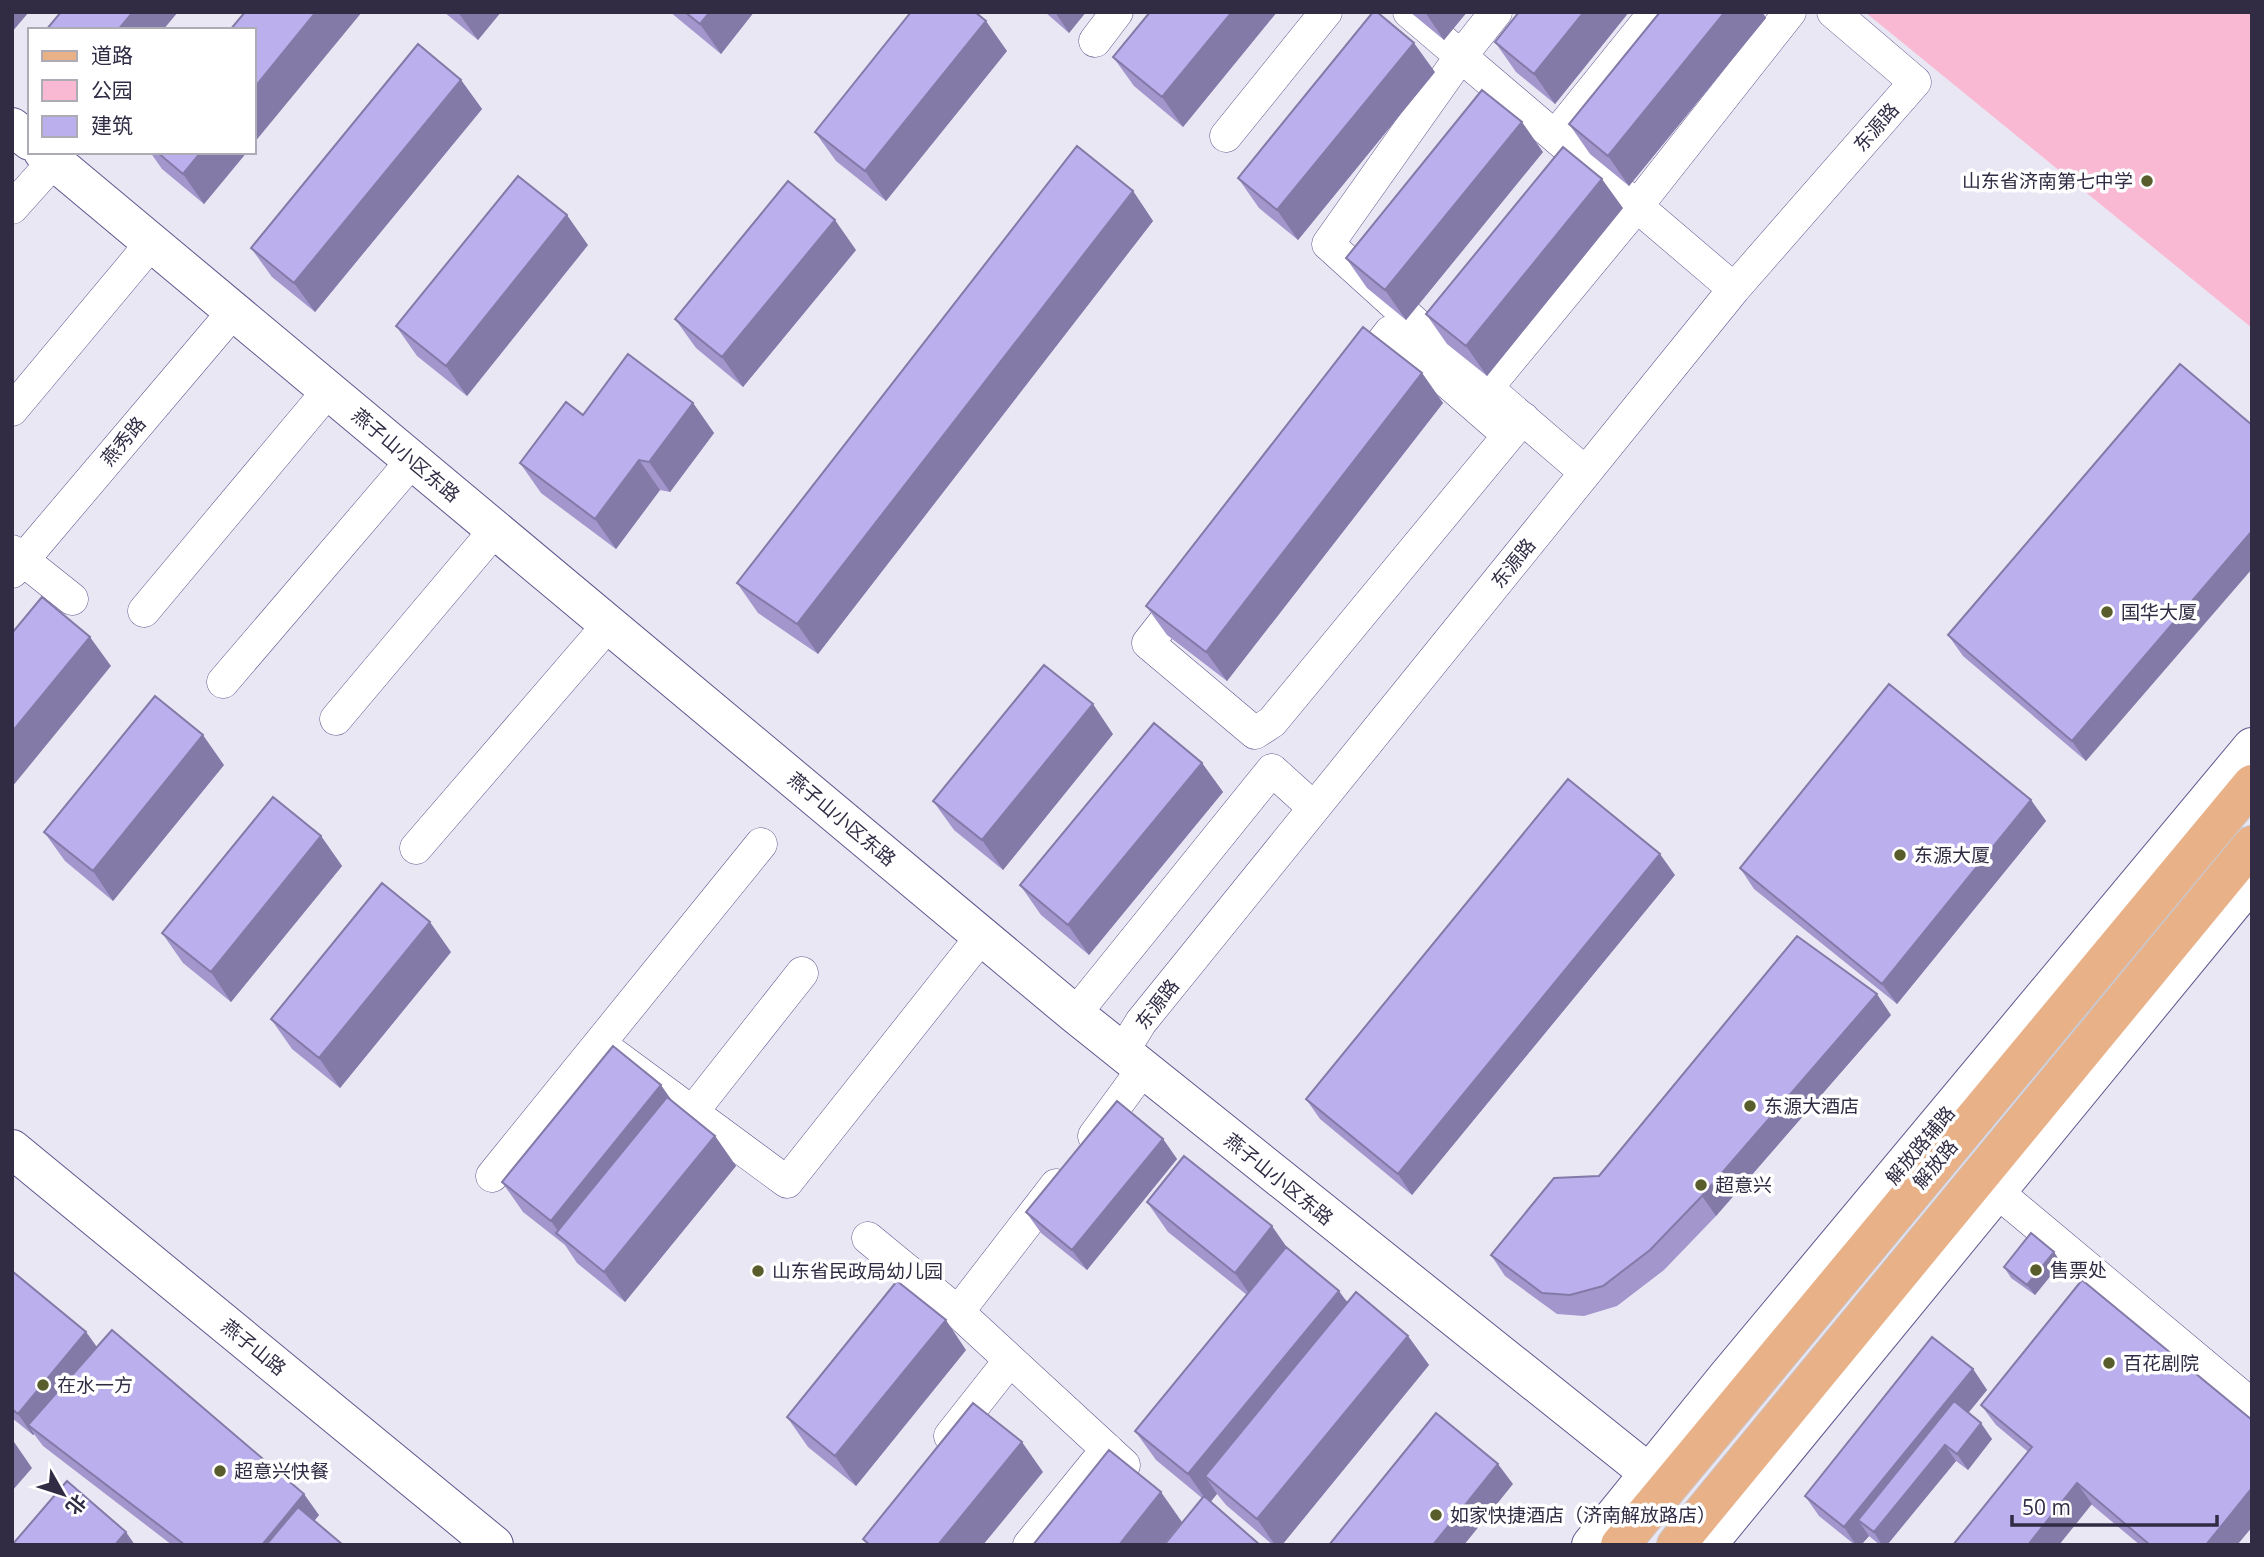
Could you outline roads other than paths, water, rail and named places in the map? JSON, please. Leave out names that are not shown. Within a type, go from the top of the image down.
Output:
[{"type":"main road","name":"解放路","points":[[1620,1545],[2252,784]]},
{"type":"main road","points":[[1676,1545],[2252,845]]},
{"type":"street","points":[[1095,41],[1117,12]]},
{"type":"street","points":[[1226,136],[1326,12]]},
{"type":"street","points":[[1409,12],[1461,56],[1558,151],[1637,206],[1734,289]]},
{"type":"street","points":[[1496,12],[1461,56],[1328,244],[1487,388],[1516,427]]},
{"type":"street","points":[[1558,151],[1655,12]]},
{"type":"street","points":[[1487,388],[1637,206],[1790,12]]},
{"type":"street","name":"东源路","points":[[958,1312],[1133,1061],[1141,1022],[1734,289],[1915,82],[1833,12]]},
{"type":"street","name":"燕子山小区东路","points":[[12,127],[28,140]]},
{"type":"street","points":[[12,208],[41,154]]},
{"type":"street","name":"燕子山小区东路","points":[[44,154],[1074,1014],[1650,1474]]},
{"type":"street","points":[[12,410],[139,258],[149,242]]},
{"type":"street","name":"燕秀路","points":[[16,561],[233,312]]},
{"type":"street","points":[[1340,396],[1390,332],[1516,427],[1586,472]]},
{"type":"street","points":[[144,611],[328,391]]},
{"type":"street","points":[[1207,568],[1148,643],[1255,733],[1272,722],[1516,427]]},
{"type":"street","points":[[223,682],[400,475],[415,461]]},
{"type":"street","points":[[336,719],[495,530]]},
{"type":"street","points":[[16,561],[72,599]]},
{"type":"street","points":[[416,848],[609,624]]},
{"type":"street","name":"解放路辅路","points":[[1591,1545],[1726,1378],[2252,747]]},
{"type":"street","points":[[1074,1014],[1272,770],[1314,808]]},
{"type":"street","points":[[492,1176],[761,844]]},
{"type":"street","points":[[1707,1545],[2252,880]]},
{"type":"street","points":[[600,1044],[788,1182],[982,936]]},
{"type":"street","points":[[658,1155],[802,973]]},
{"type":"street","name":"燕子山路","points":[[12,1149],[495,1545]]},
{"type":"street","name":"燕子山路","points":[[12,1166],[475,1545]]},
{"type":"street","points":[[1996,1191],[2252,1405]]},
{"type":"street","points":[[868,1238],[958,1312],[1115,1457],[1029,1545]]},
{"type":"street","points":[[935,1455],[1010,1360]]},
{"type":"place","name":"山东省济南第七中学","points":[[2147,181]]},
{"type":"place","name":"国华大厦","points":[[2107,612]]},
{"type":"place","name":"东源大厦","points":[[1900,855]]},
{"type":"place","name":"东源大酒店","points":[[1750,1106]]},
{"type":"place","name":"超意兴","points":[[1701,1185]]},
{"type":"place","name":"售票处","points":[[2036,1270]]},
{"type":"place","name":"山东省民政局幼儿园","points":[[758,1271]]},
{"type":"place","name":"百花剧院","points":[[2109,1363]]},
{"type":"place","name":"在水一方","points":[[43,1385]]},
{"type":"place","name":"超意兴快餐","points":[[220,1471]]},
{"type":"place","name":"如家快捷酒店（济南解放路店）","points":[[1436,1515]]}]
